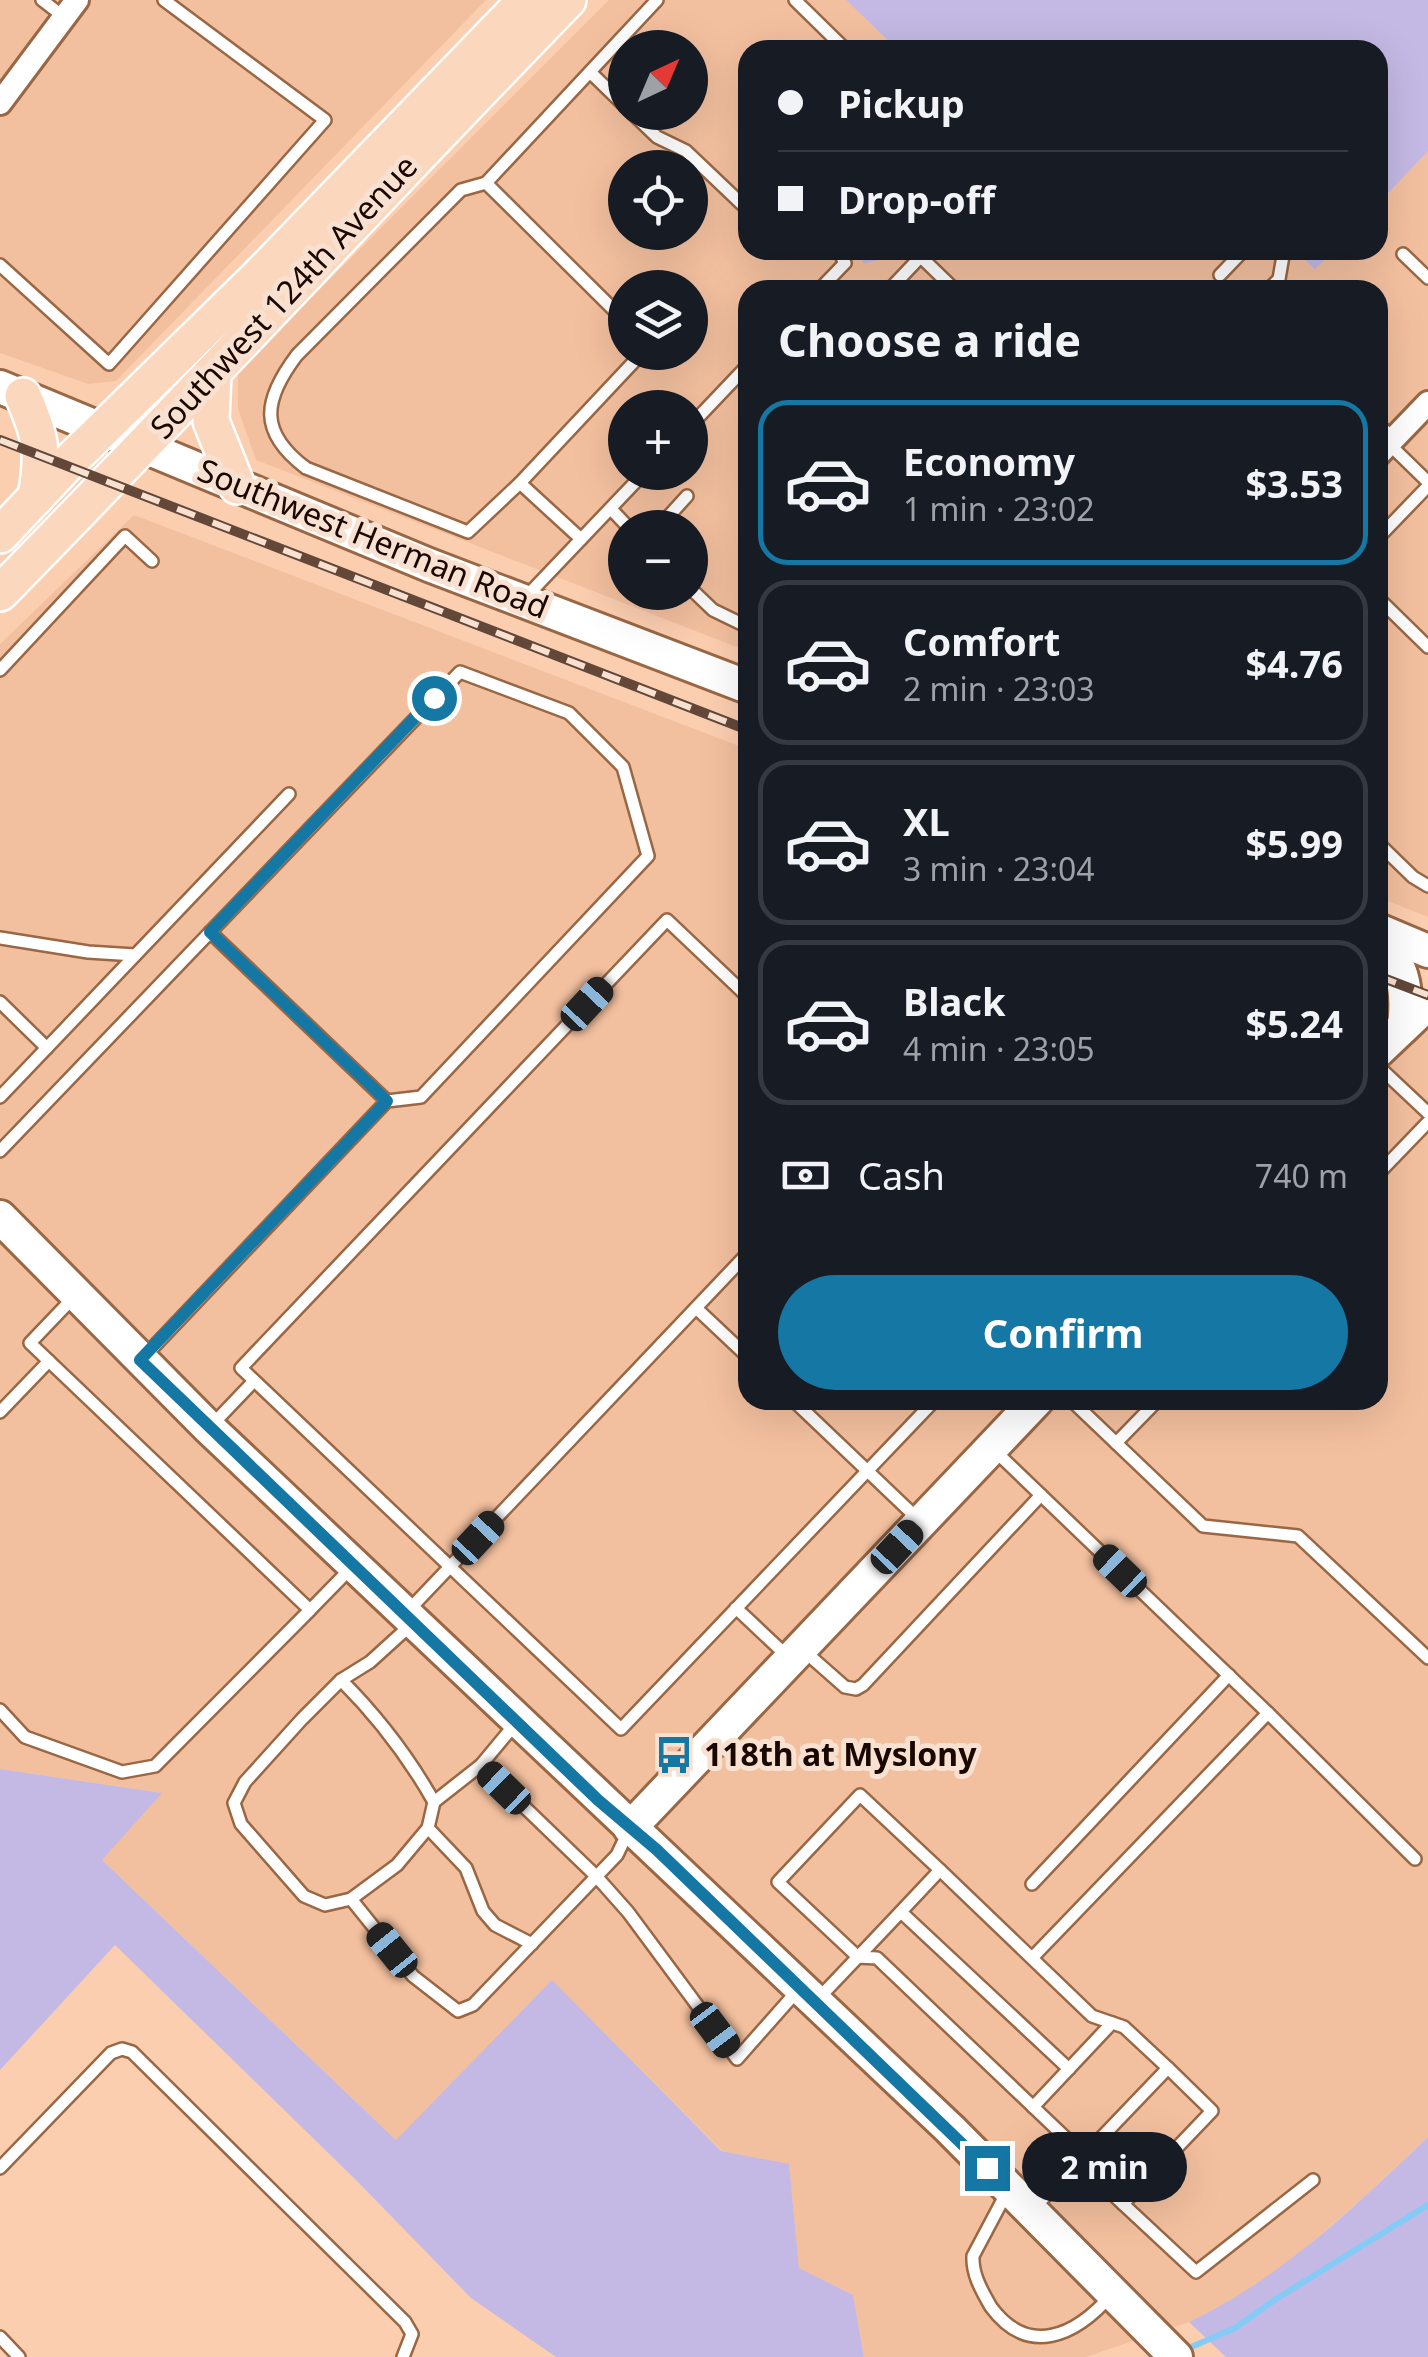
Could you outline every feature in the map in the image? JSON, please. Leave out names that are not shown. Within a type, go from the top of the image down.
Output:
[{"type":"main road","name":"Southwest 124th Avenue","points":[[0,535],[259,276],[526,0]]},
{"type":"main road","name":"Southwest 124th Avenue","points":[[0,593],[568,0]]},
{"type":"main road","points":[[213,374],[211,421],[237,486]]},
{"type":"main road","points":[[12,392],[41,440],[36,496]]},
{"type":"street","points":[[0,103],[70,8]]},
{"type":"street","name":"Southwest Herman Road","points":[[12,392],[522,601],[738,684]]},
{"type":"street","points":[[1388,437],[1428,403]]},
{"type":"street","points":[[1388,935],[1428,951]]},
{"type":"street","points":[[1388,946],[1406,987],[1404,1026]]},
{"type":"street","points":[[1388,1041],[1428,1003]]},
{"type":"street","points":[[0,1217],[209,1428],[808,1994],[1176,2357]]},
{"type":"street","points":[[630,1828],[1028,1410]]},
{"type":"lane","points":[[42,0],[70,8]]},
{"type":"lane","points":[[0,265],[108,364],[325,120],[164,0]]},
{"type":"lane","points":[[625,370],[468,532],[306,468],[287,454],[270,426],[269,406],[280,377],[297,356],[460,190],[486,183],[657,0]]},
{"type":"lane","points":[[795,0],[836,40]]},
{"type":"lane","points":[[590,72],[608,89]]},
{"type":"lane","points":[[649,130],[657,138],[686,151],[738,200]]},
{"type":"lane","points":[[486,183],[608,304]]},
{"type":"lane","points":[[1403,254],[1428,278]]},
{"type":"lane","points":[[829,280],[845,260]]},
{"type":"lane","points":[[899,280],[918,260]]},
{"type":"lane","points":[[929,260],[946,280]]},
{"type":"lane","points":[[1220,275],[1234,260]]},
{"type":"lane","points":[[708,407],[738,376]]},
{"type":"lane","points":[[1388,444],[1428,484],[1388,527]]},
{"type":"lane","points":[[520,482],[581,540]]},
{"type":"lane","points":[[522,601],[628,490]]},
{"type":"lane","points":[[674,510],[687,496]]},
{"type":"lane","points":[[0,670],[125,536],[152,562]]},
{"type":"lane","points":[[708,606],[738,623]]},
{"type":"lane","points":[[1388,608],[1428,647]]},
{"type":"lane","points":[[0,1151],[460,672],[569,714],[623,768],[648,856],[421,1097],[387,1101],[140,1360]]},
{"type":"lane","points":[[0,1098],[289,794]]},
{"type":"lane","points":[[1388,852],[1412,877],[1428,886]]},
{"type":"lane","points":[[738,987],[667,920],[241,1368],[620,1729],[926,1410]]},
{"type":"lane","points":[[210,932],[387,1101]]},
{"type":"lane","points":[[0,938],[136,955]]},
{"type":"lane","points":[[0,1002],[47,1048]]},
{"type":"lane","points":[[1388,1075],[1428,1113]]},
{"type":"lane","points":[[1388,1164],[1428,1122]]},
{"type":"lane","points":[[517,1722],[481,1765],[434,1802],[428,1828],[396,1865],[351,1900],[325,1905],[304,1896],[240,1824],[234,1803],[245,1782],[341,1680],[370,1662],[450,1566],[738,1264]]},
{"type":"lane","points":[[76,1295],[30,1343],[310,1610]]},
{"type":"lane","points":[[696,1308],[738,1348]]},
{"type":"lane","points":[[0,1412],[49,1361]]},
{"type":"lane","points":[[209,1428],[254,1381]]},
{"type":"lane","points":[[803,1410],[921,1522]]},
{"type":"lane","points":[[1081,1410],[1203,1526],[1298,1536],[1428,1658]]},
{"type":"lane","points":[[1116,1443],[1148,1410]]},
{"type":"lane","points":[[992,1448],[1414,1859]]},
{"type":"lane","points":[[736,1608],[846,1687],[856,1689],[1041,1495]]},
{"type":"lane","points":[[0,1710],[25,1737],[74,1755],[122,1772],[155,1766],[353,1566]]},
{"type":"lane","points":[[1032,1884],[1228,1675]]},
{"type":"lane","points":[[341,1680],[374,1714],[414,1767],[434,1802]]},
{"type":"lane","points":[[1032,1958],[1268,1713]]},
{"type":"lane","points":[[481,1765],[628,1912],[737,2059],[808,1994],[858,1957],[940,1870]]},
{"type":"lane","points":[[1123,2204],[1212,2112],[1124,2026],[1092,2016],[860,1795],[778,1882],[858,1957],[878,1958],[1070,2142],[1078,2162],[1123,2204],[1196,2272],[1313,2180]]},
{"type":"lane","points":[[428,1828],[466,1868],[483,1912],[495,1925],[532,1944]]},
{"type":"lane","points":[[351,1900],[413,1976],[458,2011],[473,2005],[618,1855],[630,1828]]},
{"type":"lane","points":[[900,1912],[1069,2068]]},
{"type":"lane","points":[[1034,2107],[1112,2022]]},
{"type":"lane","points":[[0,2168],[111,2053],[122,2049],[132,2052],[405,2322],[412,2334],[402,2357]]},
{"type":"lane","points":[[1122,2304],[1093,2317],[1059,2342],[1037,2344],[1018,2340],[998,2319],[980,2287],[973,2256],[1019,2201],[1078,2162],[1168,2068]]},
{"type":"lane","points":[[0,2338],[19,2357]]},
{"type":"shaded area","points":[[0,0],[486,0],[116,381],[88,384],[0,353]]},
{"type":"shaded area","points":[[609,0],[846,0],[888,40],[738,40],[738,260],[863,260],[865,264],[879,260],[1305,260],[1315,270],[1324,260],[1388,260],[1388,193],[1428,151],[1428,917],[1388,901],[1388,280],[738,280],[738,647],[642,610],[708,610],[708,510],[608,510],[608,597],[256,460],[238,409],[238,371]]},
{"type":"shaded area","points":[[846,0],[1428,0],[1428,151],[1388,193],[1388,40],[888,40]]},
{"type":"shaded area","points":[[1305,260],[1324,260],[1315,270]]},
{"type":"shaded area","points":[[134,515],[738,746],[738,1410],[1388,1410],[1388,994],[1428,1010],[1428,2137],[1280,2270],[1225,2305],[1189,2322],[1086,2357],[864,2357],[853,2295],[799,2268],[789,2165],[722,2151],[552,1981],[397,2141],[101,1859],[161,1793],[0,1769],[0,644]]},
{"type":"shaded area","points":[[0,1769],[162,1793],[102,1860],[396,2140],[552,1980],[721,2151],[789,2164],[799,2268],[853,2295],[864,2357],[556,2357],[471,2298],[115,1945],[0,2070]]},
{"type":"shaded area","points":[[1428,2137],[1428,2357],[1226,2357],[1189,2322],[1286,2263]]},
{"type":"waterway","points":[[1182,2351],[1235,2328],[1428,2205]]},
{"type":"railway","points":[[0,440],[738,726]]},
{"type":"railway","points":[[1388,980],[1428,995]]},
{"type":"place","name":"118th at Myslony","points":[[674,1755]]},
{"type":"route","points":[[434,698],[210,932],[387,1101],[140,1360],[987,2168]]}]
